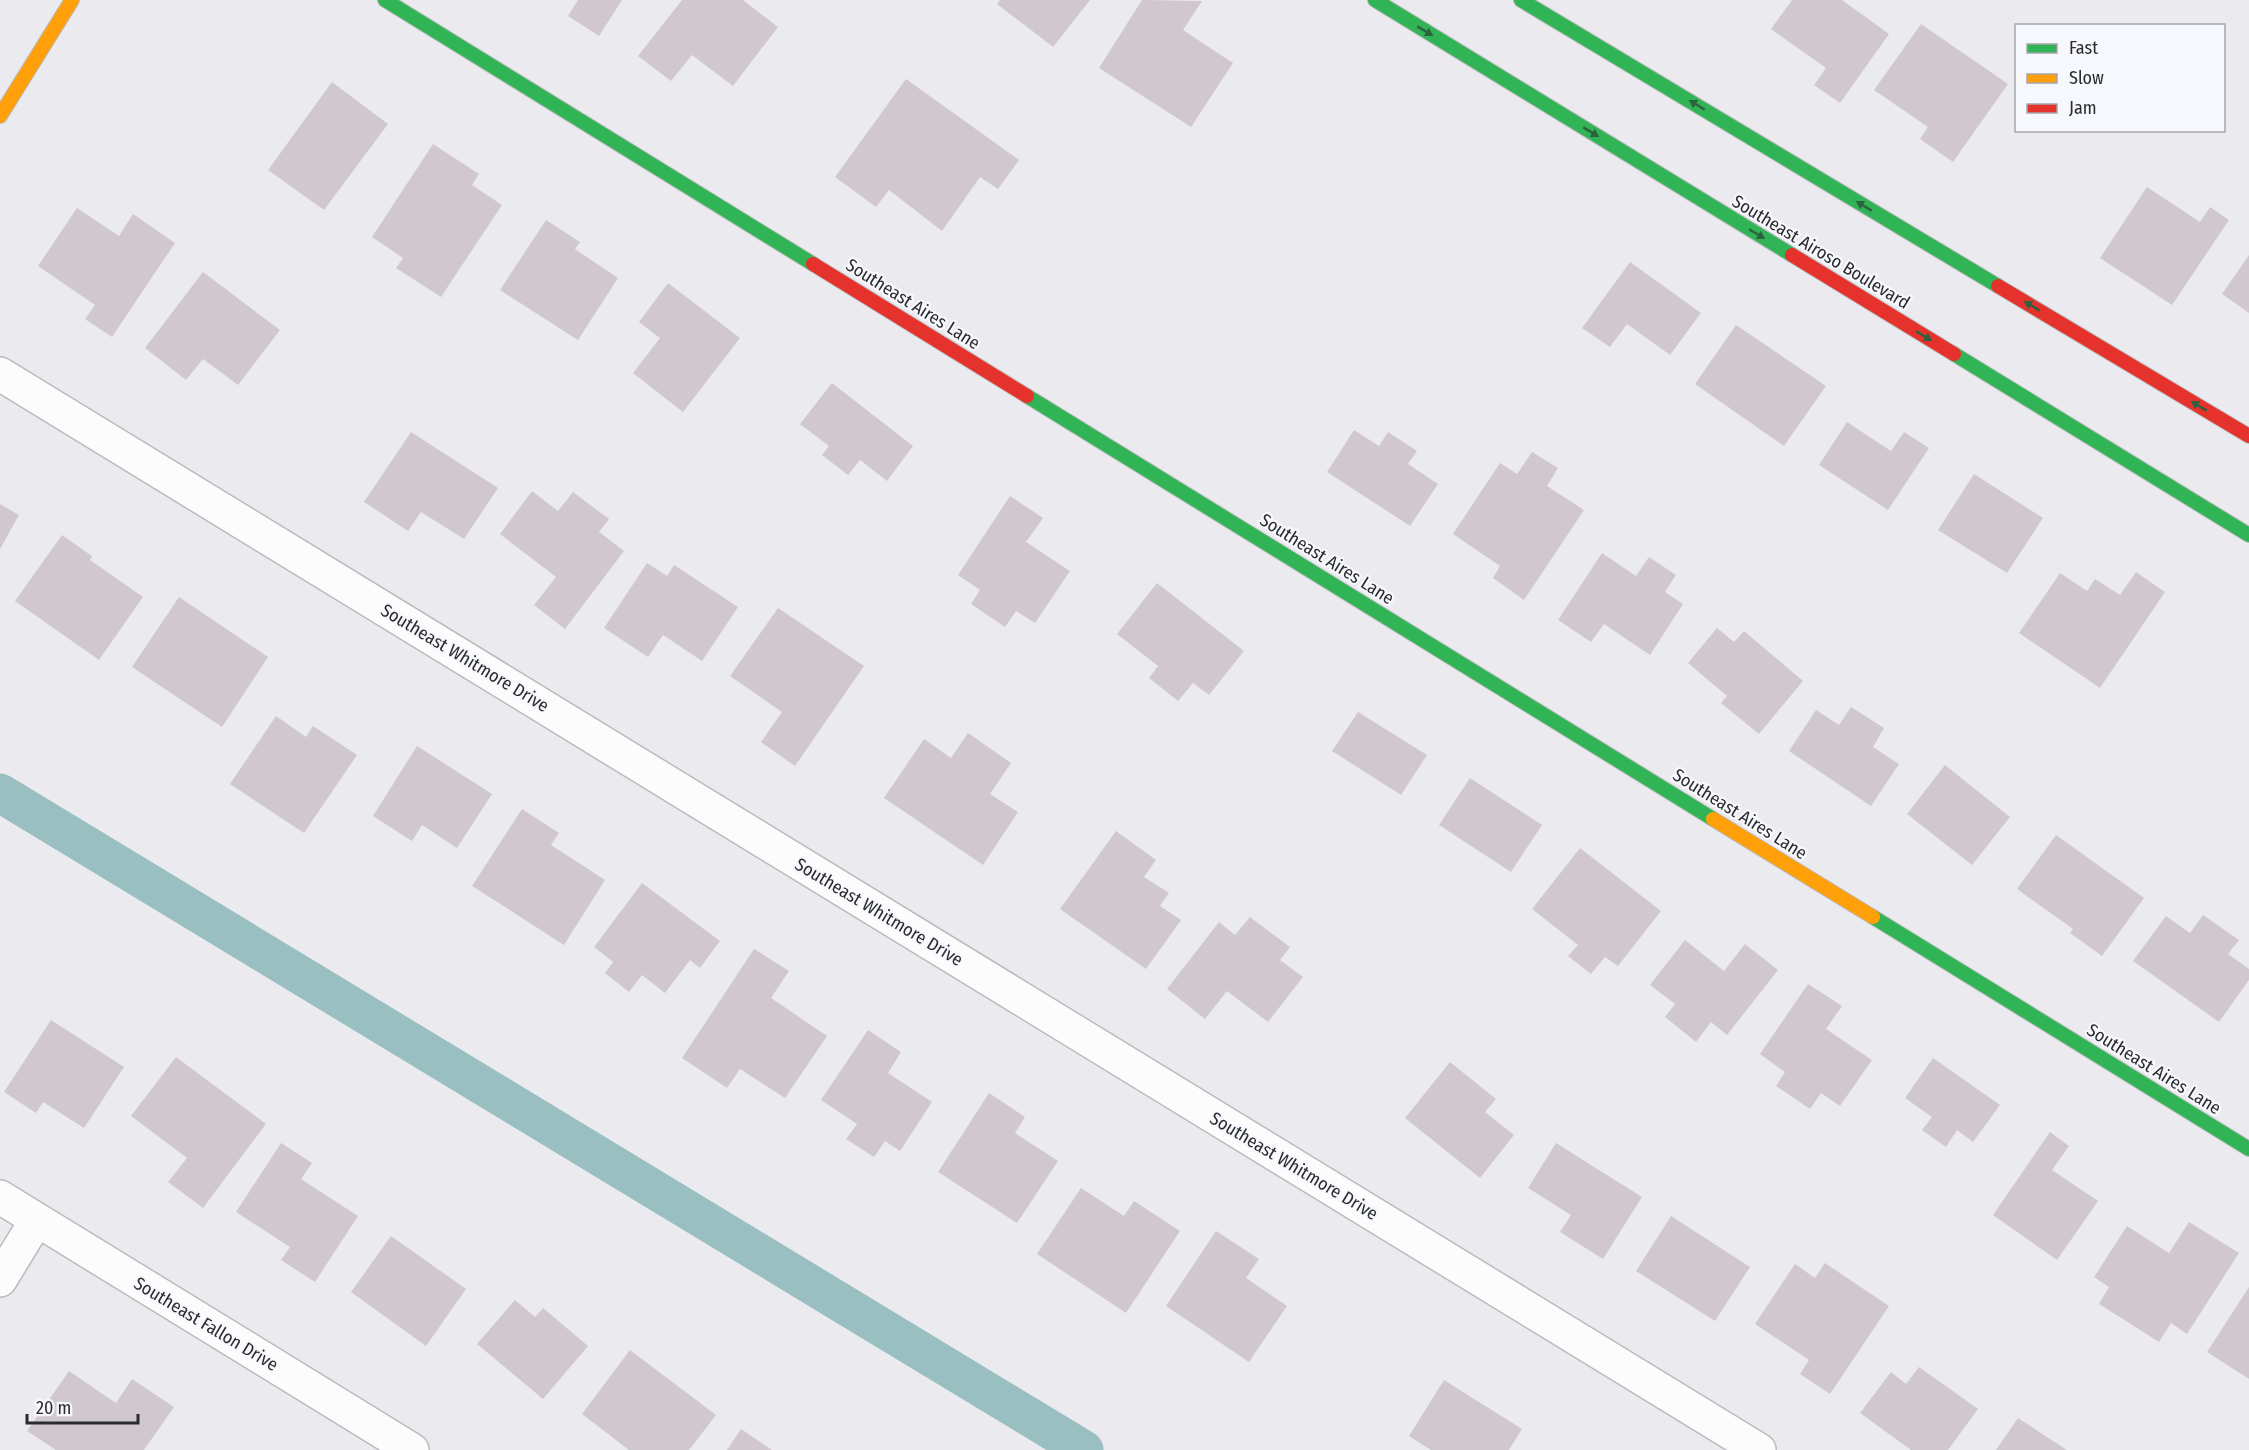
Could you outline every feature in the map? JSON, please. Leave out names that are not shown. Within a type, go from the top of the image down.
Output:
[{"type":"street","points":[[0,116],[72,0]]},
{"type":"street","name":"Southeast Aires Lane","points":[[385,0],[2249,1149]]},
{"type":"street","name":"Southeast Airoso Boulevard","points":[[1375,0],[2249,535]]},
{"type":"street","points":[[1521,0],[2249,436]]},
{"type":"street","name":"Southeast Whitmore Drive","points":[[0,374],[1759,1450]]},
{"type":"street","name":"Southeast Fallon Drive","points":[[0,1197],[412,1450]]},
{"type":"street","points":[[0,1280],[36,1221]]},
{"type":"building","points":[[578,0],[622,0],[599,36],[568,16]]},
{"type":"building","points":[[682,0],[743,0],[778,27],[733,86],[692,55],[671,81],[638,56]]},
{"type":"building","points":[[1000,0],[1090,0],[1053,47],[997,4]]},
{"type":"building","points":[[1142,0],[1202,1],[1183,30],[1233,63],[1191,127],[1099,68]]},
{"type":"building","points":[[1792,0],[1842,0],[1889,34],[1840,103],[1814,85],[1826,68],[1771,29]]},
{"type":"building","points":[[1921,24],[2008,84],[1953,162],[1920,139],[1928,127],[1874,90]]},
{"type":"building","points":[[906,79],[1019,160],[998,189],[980,177],[942,231],[889,190],[876,207],[835,177]]},
{"type":"building","points":[[332,82],[388,124],[324,210],[268,170]]},
{"type":"building","points":[[433,144],[479,174],[472,185],[502,205],[441,297],[396,268],[403,258],[372,237]]},
{"type":"building","points":[[2147,187],[2200,222],[2210,207],[2229,220],[2172,305],[2100,258]]},
{"type":"building","points":[[77,208],[119,236],[133,214],[175,243],[112,337],[85,319],[95,305],[38,266]]},
{"type":"building","points":[[546,220],[580,242],[575,249],[618,278],[578,340],[500,290]]},
{"type":"building","points":[[2249,255],[2249,313],[2222,294]]},
{"type":"building","points":[[1630,262],[1701,313],[1670,355],[1627,324],[1610,347],[1582,328]]},
{"type":"building","points":[[203,272],[280,330],[238,385],[203,359],[186,380],[145,348]]},
{"type":"building","points":[[668,283],[740,338],[683,412],[633,373],[660,338],[639,322]]},
{"type":"building","points":[[1736,325],[1826,386],[1784,446],[1695,384]]},
{"type":"building","points":[[832,383],[913,446],[887,481],[860,460],[848,475],[822,455],[829,446],[800,424]]},
{"type":"building","points":[[1847,422],[1891,451],[1904,432],[1929,448],[1888,510],[1819,465]]},
{"type":"building","points":[[1354,430],[1379,446],[1388,432],[1417,451],[1408,464],[1438,484],[1410,526],[1327,472]]},
{"type":"building","points":[[411,432],[498,488],[464,539],[421,512],[408,531],[364,502]]},
{"type":"building","points":[[1532,452],[1558,468],[1547,486],[1584,510],[1524,600],[1493,578],[1500,566],[1453,534],[1500,463],[1517,474]]},
{"type":"building","points":[[1974,474],[2043,518],[2007,573],[1938,530]]},
{"type":"building","points":[[532,491],[558,511],[573,492],[609,519],[599,532],[624,551],[565,629],[534,605],[556,577],[500,534]]},
{"type":"building","points":[[1010,496],[1043,518],[1026,542],[1070,571],[1035,623],[1016,611],[1005,627],[971,604],[980,590],[958,575]]},
{"type":"building","points":[[0,504],[19,515],[0,549]]},
{"type":"building","points":[[62,535],[92,556],[90,560],[143,597],[99,660],[15,601]]},
{"type":"building","points":[[1602,553],[1636,576],[1649,557],[1676,575],[1665,592],[1683,604],[1650,655],[1604,624],[1591,642],[1558,620]]},
{"type":"building","points":[[647,563],[667,576],[674,565],[738,607],[702,661],[663,635],[648,657],[604,628]]},
{"type":"building","points":[[2136,572],[2165,592],[2100,688],[2019,633],[2060,573],[2087,591],[2095,579],[2120,595]]},
{"type":"building","points":[[1157,583],[1244,651],[1209,695],[1193,683],[1178,701],[1149,678],[1158,666],[1117,634]]},
{"type":"building","points":[[179,597],[268,657],[222,727],[132,667]]},
{"type":"building","points":[[778,608],[864,666],[795,766],[761,742],[782,712],[730,676]]},
{"type":"building","points":[[1717,628],[1734,642],[1744,631],[1803,681],[1759,734],[1721,703],[1727,696],[1688,663]]},
{"type":"building","points":[[1851,707],[1884,728],[1873,747],[1899,764],[1871,806],[1789,751],[1816,710],[1839,725]]},
{"type":"building","points":[[1358,712],[1427,755],[1401,795],[1332,751]]},
{"type":"building","points":[[276,716],[306,737],[313,726],[357,755],[304,833],[230,784]]},
{"type":"building","points":[[968,733],[1011,763],[990,794],[1018,812],[983,865],[884,798],[924,739],[951,758]]},
{"type":"building","points":[[417,746],[492,794],[457,848],[422,825],[412,841],[373,816]]},
{"type":"building","points":[[1945,765],[2010,817],[1972,865],[1907,814]]},
{"type":"building","points":[[1470,778],[1542,825],[1511,872],[1439,825]]},
{"type":"building","points":[[522,809],[559,833],[551,845],[605,880],[564,945],[472,886]]},
{"type":"building","points":[[1116,831],[1156,860],[1144,877],[1169,893],[1160,906],[1181,920],[1146,969],[1060,909]]},
{"type":"building","points":[[2056,835],[2144,898],[2102,956],[2070,933],[2073,929],[2017,889]]},
{"type":"building","points":[[1580,848],[1661,911],[1618,966],[1605,957],[1591,974],[1568,956],[1578,945],[1532,909]]},
{"type":"building","points":[[642,883],[720,941],[700,968],[690,960],[665,993],[642,975],[629,992],[605,973],[613,962],[594,947]]},
{"type":"building","points":[[2203,915],[2239,940],[2228,954],[2249,969],[2249,980],[2219,1022],[2133,961],[2166,916],[2190,933]]},
{"type":"building","points":[[1250,917],[1290,947],[1280,960],[1303,977],[1268,1022],[1227,991],[1205,1019],[1167,989],[1219,922],[1235,935]]},
{"type":"building","points":[[1685,940],[1724,971],[1745,944],[1778,970],[1727,1035],[1711,1022],[1696,1042],[1665,1017],[1675,1004],[1650,985]]},
{"type":"building","points":[[754,949],[789,971],[771,998],[827,1036],[785,1098],[740,1069],[727,1088],[682,1058]]},
{"type":"building","points":[[1808,984],[1842,1006],[1826,1029],[1872,1060],[1840,1106],[1821,1093],[1810,1109],[1776,1086],[1785,1072],[1760,1054]]},
{"type":"building","points":[[51,1020],[124,1067],[84,1128],[43,1102],[36,1113],[4,1092]]},
{"type":"building","points":[[868,1030],[901,1052],[888,1073],[932,1102],[900,1151],[885,1141],[874,1157],[846,1139],[857,1124],[821,1100]]},
{"type":"building","points":[[176,1057],[266,1124],[203,1208],[168,1182],[187,1158],[131,1116]]},
{"type":"building","points":[[1933,1058],[2000,1105],[1973,1142],[1957,1130],[1946,1147],[1922,1130],[1932,1117],[1905,1098]]},
{"type":"building","points":[[1450,1062],[1496,1099],[1485,1112],[1514,1135],[1480,1178],[1405,1118]]},
{"type":"building","points":[[989,1093],[1025,1117],[1015,1133],[1058,1161],[1017,1223],[938,1172]]},
{"type":"building","points":[[2050,1132],[2069,1146],[2052,1170],[2098,1201],[2057,1260],[1993,1215]]},
{"type":"building","points":[[281,1143],[312,1163],[301,1179],[358,1216],[315,1282],[281,1260],[290,1247],[236,1212]]},
{"type":"building","points":[[1556,1143],[1642,1197],[1603,1259],[1560,1232],[1571,1215],[1528,1188]]},
{"type":"building","points":[[1081,1188],[1124,1216],[1134,1201],[1180,1231],[1126,1313],[1037,1254]]},
{"type":"building","points":[[1671,1216],[1750,1267],[1715,1321],[1636,1271]]},
{"type":"building","points":[[2189,1222],[2239,1253],[2187,1334],[2171,1323],[2159,1342],[2099,1304],[2109,1287],[2094,1277],[2127,1226],[2169,1253]]},
{"type":"building","points":[[1216,1231],[1259,1259],[1246,1278],[1287,1306],[1249,1362],[1166,1306]]},
{"type":"building","points":[[391,1236],[466,1289],[426,1346],[351,1292]]},
{"type":"building","points":[[1825,1263],[1889,1306],[1830,1394],[1800,1374],[1809,1360],[1755,1324],[1795,1264],[1815,1278]]},
{"type":"building","points":[[2249,1287],[2249,1379],[2207,1352]]},
{"type":"building","points":[[515,1300],[535,1317],[543,1308],[588,1346],[543,1399],[477,1344]]},
{"type":"building","points":[[630,1350],[716,1415],[689,1450],[629,1450],[582,1414]]},
{"type":"building","points":[[1919,1367],[1978,1409],[1948,1450],[1911,1450],[1860,1413],[1891,1372],[1906,1384]]},
{"type":"building","points":[[69,1371],[116,1403],[132,1379],[174,1407],[144,1450],[56,1450],[27,1431]]},
{"type":"building","points":[[1444,1380],[1522,1429],[1509,1450],[1431,1450],[1409,1436]]},
{"type":"building","points":[[2018,1418],[2067,1450],[1996,1450]]},
{"type":"building","points":[[741,1429],[772,1450],[727,1450]]},
{"type":"waterway","points":[[0,793],[1084,1450]]},
{"type":"traffic: fast","points":[[385,0],[813,264]]},
{"type":"traffic: fast","points":[[1375,0],[1792,255]]},
{"type":"traffic: fast","points":[[1521,0],[1998,286]]},
{"type":"traffic: fast","points":[[1954,354],[2249,535]]},
{"type":"traffic: fast","points":[[1027,396],[1713,819]]},
{"type":"traffic: fast","points":[[1873,917],[2249,1149]]},
{"type":"traffic: slow","points":[[0,116],[72,0]]},
{"type":"traffic: slow","points":[[1713,819],[1873,917]]},
{"type":"traffic: jam","points":[[1792,255],[1954,354]]},
{"type":"traffic: jam","points":[[813,264],[1027,396]]},
{"type":"traffic: jam","points":[[1998,286],[2249,436]]}]
